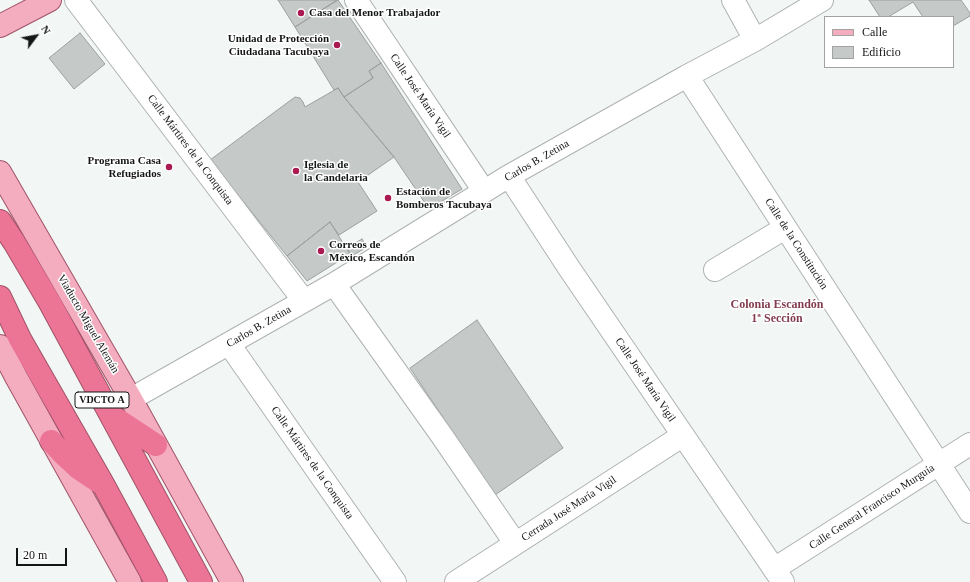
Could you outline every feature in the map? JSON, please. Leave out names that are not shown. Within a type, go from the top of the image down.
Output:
[{"type":"highway","name":"Viaducto Miguel Alemán","points":[[0,221],[50,304],[201,582]]},
{"type":"highway","name":"VDCTO A","points":[[0,297],[20,340],[103,484],[156,582]]},
{"type":"highway","points":[[110,414],[156,445]]},
{"type":"highway","points":[[51,441],[78,468],[103,484]]},
{"type":"main road","points":[[0,26],[50,0]]},
{"type":"main road","name":"Viaducto Miguel Alemán","points":[[0,172],[131,400],[232,582]]},
{"type":"main road","points":[[0,346],[130,582]]},
{"type":"street","name":"Calle Mártires de la Conquista","points":[[76,0],[304,301]]},
{"type":"street","name":"Calle José María Vigil","points":[[356,0],[484,191]]},
{"type":"street","points":[[734,0],[755,40]]},
{"type":"street","name":"Carlos B. Zetina","points":[[131,400],[334,284],[484,191],[687,76],[755,40],[822,0]]},
{"type":"street","name":"Calle de la Constitución","points":[[687,76],[970,512]]},
{"type":"street","name":"Calle José María Vigil","points":[[510,176],[569,268],[778,576]]},
{"type":"street","points":[[715,270],[785,228]]},
{"type":"street","points":[[334,284],[442,436],[515,543]]},
{"type":"street","name":"Calle Mártires de la Conquista","points":[[229,344],[395,582]]},
{"type":"street","name":"Cerrada José María Vigil","points":[[456,582],[682,436]]},
{"type":"street","name":"Calle General Francisco Murguía","points":[[778,576],[938,464],[970,444]]},
{"type":"building","name":"Casa del Menor Trabajador","points":[[278,0],[337,0],[295,27]]},
{"type":"building","name":"Unidad de Protección Ciudadana Tacubaya","points":[[338,0],[381,63],[369,71],[373,78],[344,97],[338,88],[334,90],[295,27]]},
{"type":"building","points":[[869,0],[961,0],[970,13],[970,16],[954,25],[954,16],[922,16],[913,2],[890,16],[879,16]]},
{"type":"building","points":[[80,33],[105,64],[74,89],[49,58]]},
{"type":"building","points":[[381,63],[462,189],[429,209],[394,157],[344,97],[373,78],[369,71]]},
{"type":"building","name":"Iglesia de la Candelaria","points":[[338,88],[394,157],[358,182],[377,211],[339,235],[330,222],[287,256],[210,160],[295,97],[300,98],[305,107]]},
{"type":"building","name":"Correos de México, Escandón","points":[[330,222],[350,254],[307,281],[287,256]]},
{"type":"building","points":[[362,239],[367,247],[352,256],[347,248]]},
{"type":"building","points":[[477,320],[563,448],[495,495],[410,368]]},
{"type":"place","name":"Casa del Menor Trabajador","points":[[301,13]]},
{"type":"place","name":"Unidad de Protección Ciudadana Tacubaya","points":[[337,45]]},
{"type":"place","name":"Programa Casa Refugiados","points":[[169,167]]},
{"type":"place","name":"Iglesia de la Candelaria","points":[[296,171]]},
{"type":"place","name":"Estación de Bomberos Tacubaya","points":[[388,198]]},
{"type":"place","name":"Correos de México, Escandón","points":[[321,251]]},
{"type":"district","name":"Colonia Escandón 1ª Sección","points":[[777,312]]}]
